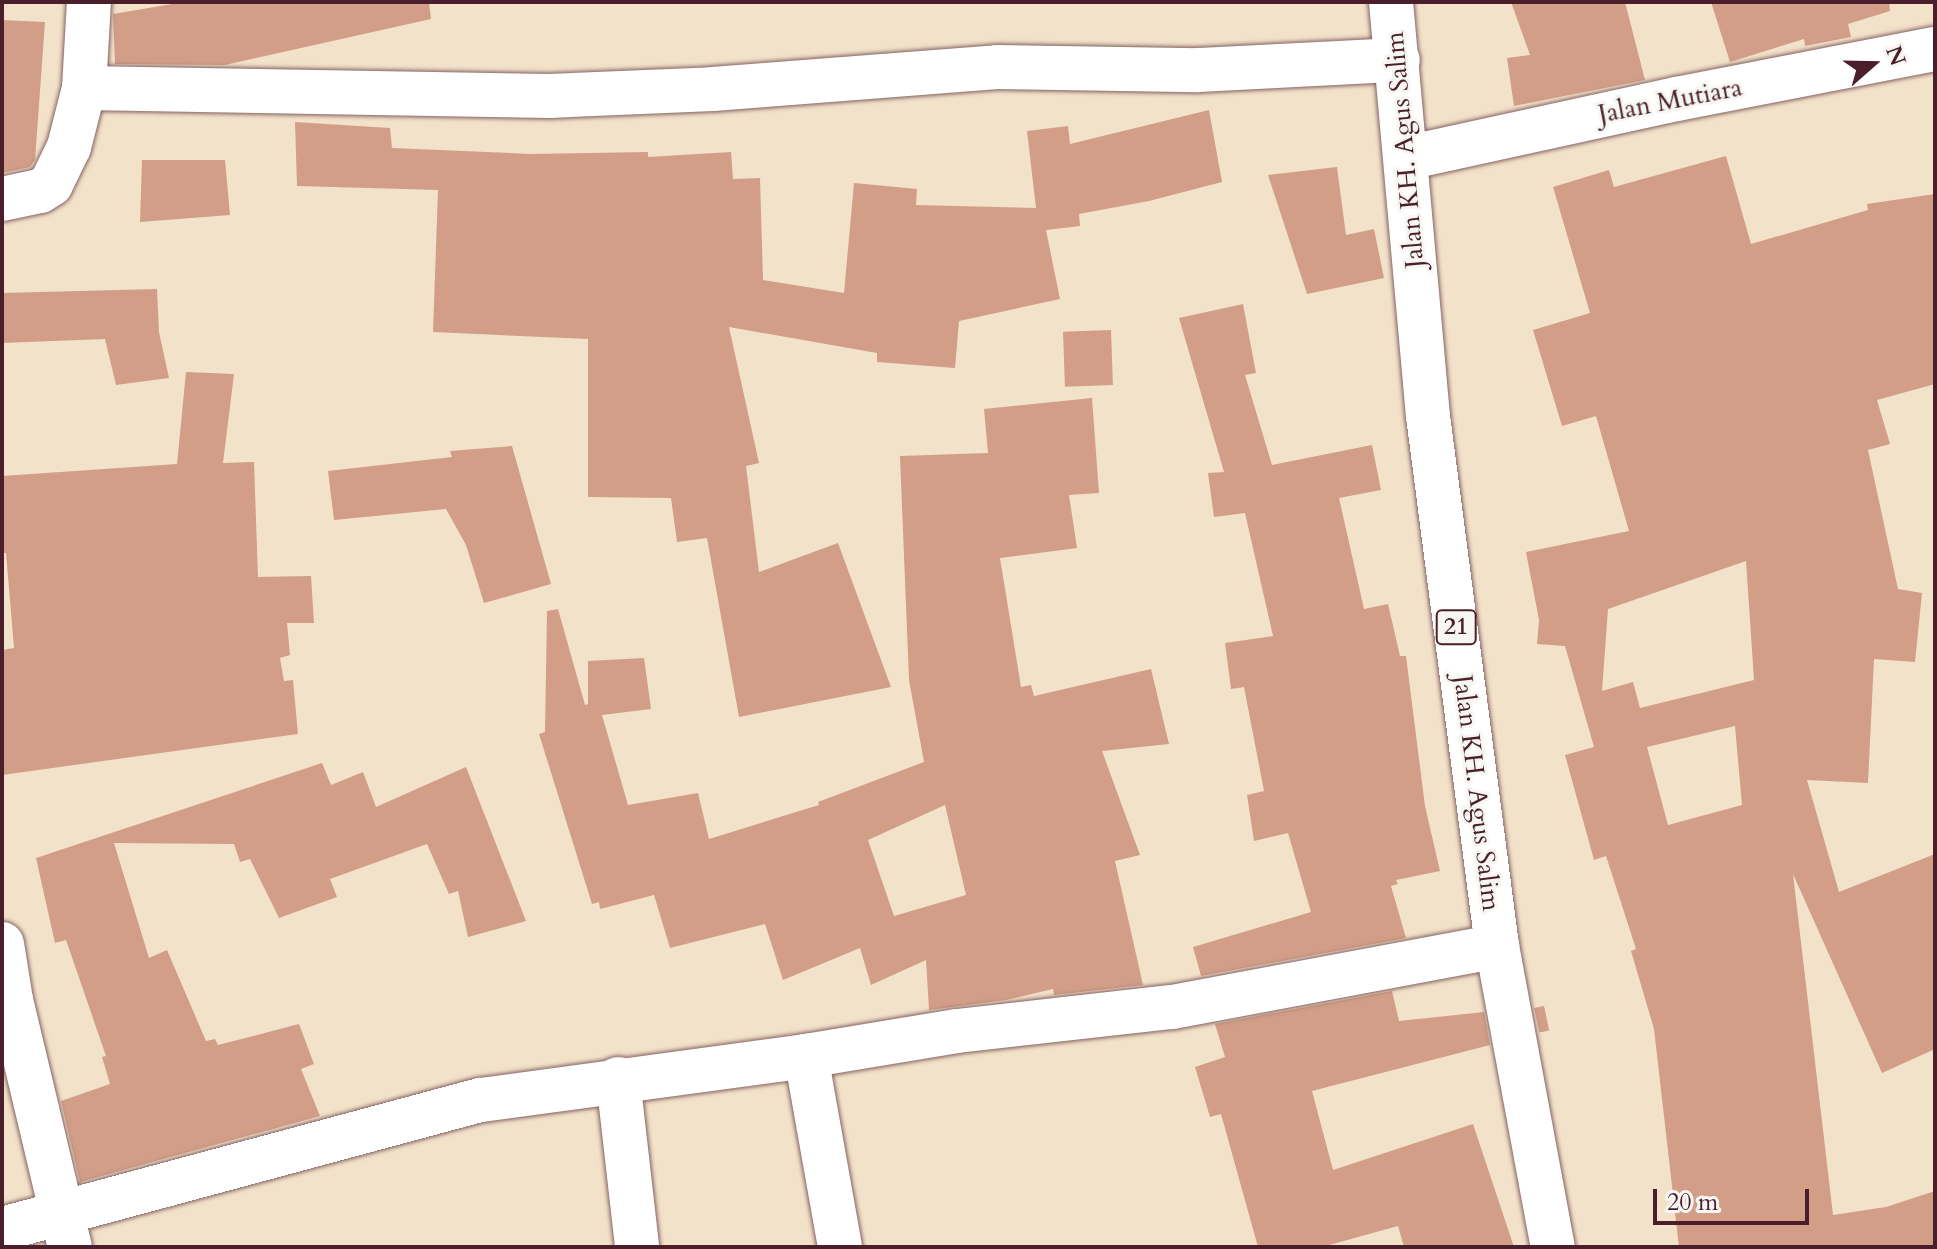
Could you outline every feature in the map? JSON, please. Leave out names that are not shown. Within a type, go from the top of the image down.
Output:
[{"type":"main road","points":[[2,199],[40,191],[51,184],[69,147],[84,88],[89,2]]},
{"type":"main road","name":"Jalan KH. Agus Salim","points":[[1391,2],[1428,416],[1497,946],[1553,1247]]},
{"type":"main road","name":"Jalan Mutiara","points":[[1406,158],[1615,112],[1935,49]]},
{"type":"main road","points":[[84,88],[549,96],[713,89],[997,67],[1198,70],[1398,60]]},
{"type":"main road","points":[[2,944],[11,1000],[66,1231]]},
{"type":"main road","points":[[2,1229],[66,1231],[481,1100],[618,1079],[806,1056],[957,1031],[1172,1007],[1497,946]]},
{"type":"main road","points":[[806,1056],[840,1247]]},
{"type":"main road","points":[[618,1079],[637,1247]]},
{"type":"building","points":[[184,2],[429,2],[431,19],[225,65],[115,64],[113,14]]},
{"type":"building","points":[[1511,2],[1625,2],[1645,80],[1514,106],[1507,58],[1530,55]]},
{"type":"building","points":[[1711,2],[1889,2],[1890,11],[1848,24],[1851,37],[1805,46],[1804,39],[1730,62]]},
{"type":"building","points":[[2,20],[45,22],[35,160],[30,167],[2,173]]},
{"type":"building","points":[[1209,110],[1222,182],[1149,201],[1079,214],[1080,226],[1046,230],[1060,299],[959,321],[955,368],[877,362],[877,353],[729,327],[759,463],[746,466],[759,572],[838,543],[891,687],[739,717],[707,538],[677,542],[671,498],[588,497],[588,339],[433,332],[438,190],[297,186],[295,122],[390,128],[392,148],[531,154],[648,152],[648,157],[731,152],[733,179],[760,178],[763,280],[844,293],[854,183],[917,189],[916,205],[1036,208],[1027,131],[1068,126],[1070,144]]},
{"type":"building","points":[[1726,156],[1751,244],[1868,210],[1867,204],[1935,194],[1935,384],[1877,400],[1890,444],[1868,450],[1898,589],[1922,593],[1915,662],[1874,659],[1868,783],[1807,780],[1839,892],[1935,854],[1935,1049],[1882,1073],[1793,874],[1833,1215],[1886,1207],[1935,1191],[1935,1247],[1679,1247],[1654,1029],[1631,951],[1636,949],[1606,856],[1594,860],[1565,755],[1594,747],[1565,646],[1537,644],[1539,620],[1526,552],[1629,531],[1596,416],[1562,426],[1533,330],[1590,313],[1553,187],[1609,170],[1614,187]],"holes":[[[1746,561],[1754,680],[1640,708],[1633,682],[1602,691],[1608,609]],[[1735,726],[1742,805],[1668,825],[1647,747]]]},
{"type":"building","points":[[142,160],[225,160],[230,215],[140,222]]},
{"type":"building","points":[[1337,167],[1346,235],[1374,229],[1384,278],[1307,294],[1268,175]]},
{"type":"building","points":[[157,289],[159,332],[169,378],[116,385],[105,339],[2,343],[2,293]]},
{"type":"building","points":[[1243,304],[1256,373],[1245,375],[1272,465],[1372,445],[1381,490],[1339,498],[1364,609],[1388,604],[1400,656],[1406,656],[1425,806],[1440,871],[1396,880],[1398,884],[1391,886],[1406,938],[1201,976],[1193,947],[1311,912],[1288,833],[1254,841],[1247,795],[1264,791],[1244,687],[1231,689],[1225,643],[1273,636],[1245,513],[1214,517],[1208,473],[1224,472],[1179,318]]},
{"type":"building","points":[[1111,330],[1113,385],[1065,387],[1063,332]]},
{"type":"building","points":[[186,372],[234,374],[223,463],[254,462],[258,577],[311,576],[314,623],[287,623],[290,655],[280,658],[284,681],[293,680],[298,734],[2,775],[2,650],[14,648],[6,553],[2,553],[2,476],[177,464]]},
{"type":"building","points":[[1092,398],[1099,493],[1069,495],[1077,548],[1000,558],[1021,687],[1031,685],[1034,696],[1151,669],[1169,744],[1102,751],[1140,855],[1115,861],[1143,985],[1054,995],[1053,989],[1006,1000],[929,1010],[926,960],[871,985],[860,948],[783,980],[765,924],[670,948],[654,895],[600,909],[599,902],[592,904],[539,734],[545,732],[547,611],[558,609],[585,705],[588,704],[588,661],[644,658],[651,709],[602,715],[628,805],[698,793],[709,839],[819,805],[818,802],[924,762],[909,680],[900,456],[988,453],[984,409]],"holes":[[[945,805],[966,895],[894,916],[868,840]]]},
{"type":"building","points":[[512,446],[551,584],[484,603],[466,545],[446,509],[334,520],[328,471],[452,457],[450,451]]},
{"type":"building","points":[[322,763],[331,785],[363,772],[376,807],[466,767],[526,921],[468,937],[458,891],[449,894],[427,844],[330,879],[337,897],[279,918],[250,859],[240,862],[234,844],[114,843],[149,958],[167,950],[206,1041],[215,1039],[218,1045],[299,1024],[314,1064],[301,1069],[320,1116],[80,1182],[61,1101],[110,1084],[102,1057],[106,1056],[66,940],[55,943],[36,858]]},
{"type":"building","points":[[1392,991],[1399,1021],[1484,1012],[1490,1045],[1312,1091],[1333,1170],[1473,1124],[1514,1247],[1404,1247],[1398,1226],[1322,1247],[1258,1247],[1221,1114],[1210,1117],[1195,1067],[1225,1057],[1215,1024]]},
{"type":"building","points":[[1544,1006],[1549,1030],[1539,1033],[1534,1008]]}]
